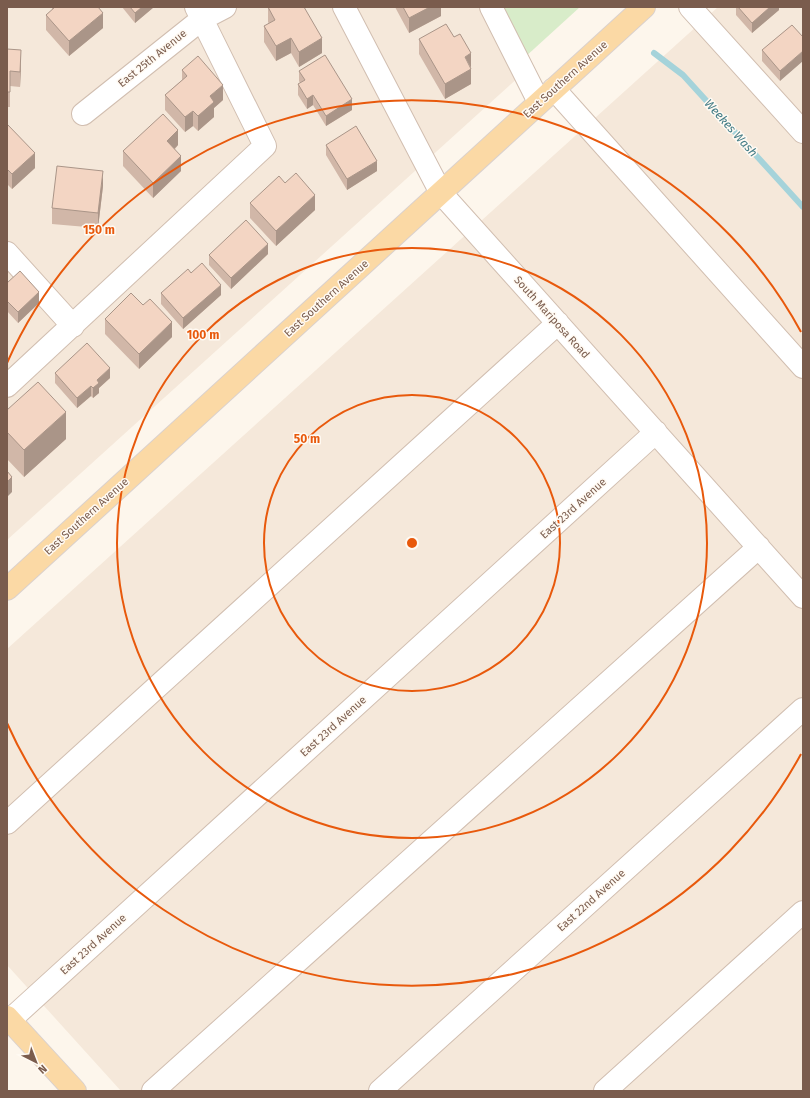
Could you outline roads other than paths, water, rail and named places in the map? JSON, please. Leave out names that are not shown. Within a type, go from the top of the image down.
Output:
[{"type":"main road","name":"East Southern Avenue","points":[[7,589],[644,7]]},
{"type":"main road","points":[[8,1018],[75,1091]]},
{"type":"street","name":"East 25th Avenue","points":[[83,114],[199,13],[225,7]]},
{"type":"street","name":"South Mariposa Road","points":[[344,7],[441,193],[803,597]]},
{"type":"street","points":[[491,7],[546,96],[803,367]]},
{"type":"street","points":[[690,7],[803,132]]},
{"type":"street","points":[[7,386],[265,146],[199,13]]},
{"type":"street","points":[[7,253],[73,326]]},
{"type":"street","points":[[7,823],[558,323]]},
{"type":"street","name":"East 23rd Avenue","points":[[8,1018],[656,432]]},
{"type":"street","points":[[153,1091],[758,547]]},
{"type":"street","name":"East 22nd Avenue","points":[[380,1091],[803,709]]},
{"type":"street","points":[[606,1091],[803,912]]},
{"type":"waterway","name":"Weekes Wash","points":[[654,53],[683,75],[803,207]]}]
